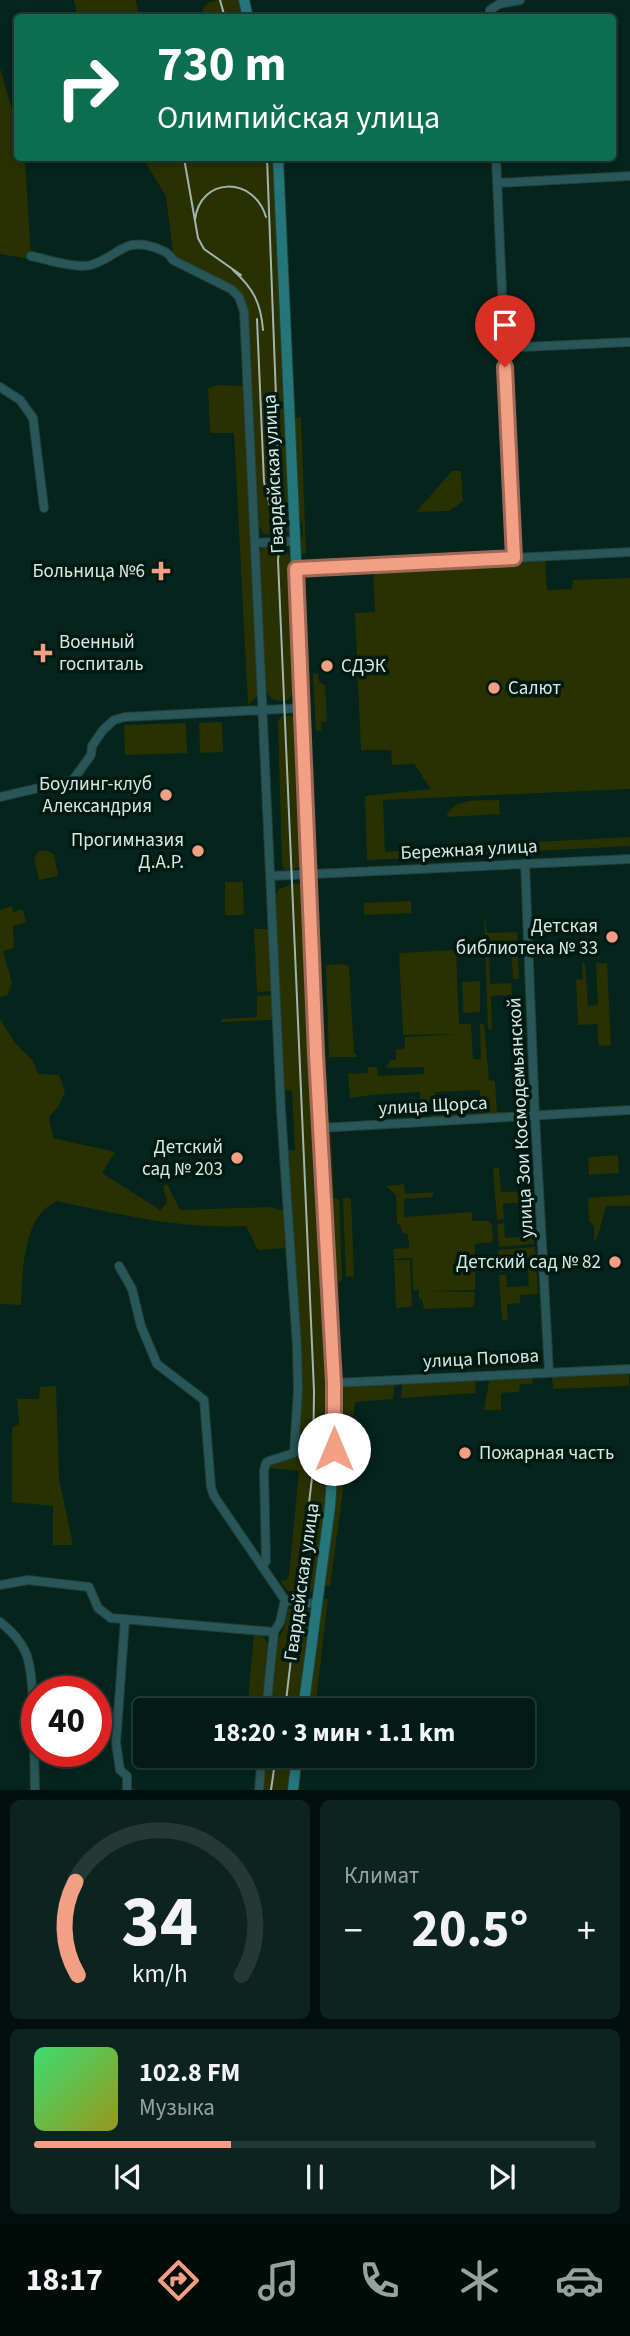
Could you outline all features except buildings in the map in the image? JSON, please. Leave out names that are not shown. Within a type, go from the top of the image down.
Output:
[{"type":"street","points":[[489,14],[499,4],[520,0]]},
{"type":"street","name":"Гвардейская улица","points":[[278,161],[320,1128],[334,1383],[334,1465],[304,1698]]},
{"type":"street","points":[[496,161],[514,558]]},
{"type":"street","points":[[497,183],[630,176]]},
{"type":"street","points":[[31,256],[82,266],[91,265],[134,243],[143,243],[169,253],[173,261],[231,289],[239,298],[244,312],[282,1124],[298,1390],[294,1452],[269,1461],[264,1471],[266,1561],[262,1567]]},
{"type":"street","points":[[505,348],[630,342]]},
{"type":"street","points":[[0,387],[20,400],[33,418],[44,508]]},
{"type":"street","points":[[255,542],[294,541]]},
{"type":"street","points":[[296,569],[630,552]]},
{"type":"street","points":[[0,797],[73,780],[91,755],[95,740],[114,720],[125,717],[302,708]]},
{"type":"street","name":"Бережная улица","points":[[271,876],[630,859]]},
{"type":"street","name":"улица Зои Космодемьянской","points":[[525,863],[549,1372]]},
{"type":"street","name":"улица Щорса","points":[[320,1128],[630,1110]]},
{"type":"street","points":[[119,1266],[132,1289],[141,1326],[156,1364],[204,1400],[214,1496],[285,1600],[280,1622],[274,1632],[267,1698]]},
{"type":"street","name":"улица Попова","points":[[334,1383],[630,1369]]},
{"type":"street","points":[[0,1585],[28,1580],[89,1587],[98,1608],[111,1618],[274,1632]]},
{"type":"street","points":[[285,1600],[316,1604]]},
{"type":"street","points":[[125,1619],[116,1743],[120,1770],[127,1776],[127,1790]]},
{"type":"street","points":[[0,1622],[18,1638],[27,1653],[30,1676]]},
{"type":"street","points":[[34,1767],[35,1790]]},
{"type":"street","points":[[259,1790],[261,1768]]},
{"type":"street","points":[[293,1790],[296,1768]]},
{"type":"green space","points":[[74,0],[136,0],[138,14],[77,14]]},
{"type":"green space","points":[[239,0],[243,14],[203,14],[206,5],[211,2]]},
{"type":"green space","points":[[0,68],[14,117],[14,161],[25,161],[31,259],[0,254]]},
{"type":"green space","points":[[273,161],[289,529],[284,535],[264,534],[258,525],[244,299],[231,285],[190,266],[173,252],[166,196],[146,163]]},
{"type":"green space","points":[[218,385],[243,386],[258,690],[257,696],[248,705],[234,433],[210,433],[208,388]]},
{"type":"green space","points":[[301,417],[306,553],[303,554],[299,553],[299,539],[303,536],[302,522],[298,521],[294,418]]},
{"type":"green space","points":[[452,471],[461,471],[463,501],[449,511],[416,512]]},
{"type":"green space","points":[[263,545],[284,547],[290,556],[297,688],[288,700],[283,701],[273,699],[264,686],[258,556]]},
{"type":"green space","name":"Салют","points":[[545,560],[547,590],[572,589],[573,580],[630,578],[630,789],[383,800],[385,852],[414,850],[414,858],[367,860],[365,796],[431,789],[414,764],[392,765],[391,750],[361,750],[355,613],[375,612],[373,569]]},
{"type":"green space","points":[[313,674],[318,674],[319,682],[325,685],[327,721],[321,722],[321,731],[316,731]]},
{"type":"green space","points":[[282,716],[292,716],[298,721],[305,859],[301,866],[285,870],[282,866],[278,721]]},
{"type":"green space","points":[[222,722],[223,752],[200,753],[199,723]]},
{"type":"green space","points":[[186,723],[187,753],[125,755],[124,725]]},
{"type":"green space","points":[[499,800],[500,814],[446,817],[450,810],[462,803]]},
{"type":"green space","points":[[630,837],[630,846],[535,851],[535,842]]},
{"type":"green space","points":[[512,845],[513,853],[420,857],[420,850]]},
{"type":"green space","points":[[46,850],[54,854],[58,876],[39,880],[34,858],[38,852]]},
{"type":"green space","points":[[225,882],[243,882],[244,915],[225,915]]},
{"type":"green space","points":[[295,883],[306,890],[329,1433],[325,1513],[314,1590],[303,1596],[288,1591],[282,1584],[282,1580],[286,1581],[289,1576],[299,1471],[269,1468],[271,1463],[291,1458],[298,1448],[285,1151],[295,1150],[292,1091],[282,1090],[276,895],[279,889]]},
{"type":"green space","points":[[318,883],[323,995],[322,983],[317,982],[313,887]]},
{"type":"green space","points":[[411,901],[411,913],[364,915],[364,903]]},
{"type":"green space","points":[[12,906],[13,912],[23,909],[26,922],[13,926],[14,948],[3,951],[12,983],[7,995],[0,997],[0,910]]},
{"type":"green space","points":[[484,915],[487,933],[517,932],[519,979],[513,979],[511,949],[489,951],[490,984],[511,983],[512,995],[491,996],[492,1029],[488,1029]]},
{"type":"green space","points":[[254,929],[270,929],[272,991],[257,992]]},
{"type":"green space","points":[[456,950],[459,1024],[471,1024],[473,1059],[481,1059],[480,1024],[484,1024],[489,1080],[495,1081],[497,1112],[525,1112],[525,1115],[431,1119],[431,1115],[481,1113],[480,1090],[435,1092],[436,1111],[421,1112],[420,1092],[350,1098],[348,1074],[367,1073],[368,1067],[377,1067],[378,1076],[424,1074],[424,1067],[386,1068],[390,1060],[396,1060],[396,1050],[405,1048],[405,1037],[460,1034],[403,1035],[399,953]]},
{"type":"green space","points":[[582,963],[585,963],[588,1006],[598,1005],[596,963],[607,963],[611,1045],[599,1046],[597,1024],[578,1025],[576,980],[583,979]]},
{"type":"green space","points":[[326,965],[349,966],[354,1053],[358,1057],[329,1057]]},
{"type":"green space","points":[[480,981],[480,1012],[463,1013],[462,982]]},
{"type":"green space","points":[[272,995],[273,1020],[221,1022],[221,1019],[257,1017],[257,996]]},
{"type":"green space","points":[[323,997],[328,1113],[322,1113],[317,998]]},
{"type":"green space","points":[[0,1019],[15,1043],[33,1061],[38,1074],[59,1075],[65,1091],[59,1106],[49,1117],[53,1138],[115,1152],[102,1173],[160,1210],[167,1203],[163,1186],[167,1184],[180,1210],[270,1207],[284,1211],[285,1248],[258,1250],[246,1226],[174,1223],[57,1201],[45,1208],[31,1232],[24,1262],[21,1305],[0,1304]]},
{"type":"green space","points":[[331,1133],[334,1198],[339,1199],[340,1282],[331,1282],[325,1138]]},
{"type":"green space","points":[[618,1155],[619,1173],[589,1175],[588,1157]]},
{"type":"green space","points":[[493,1168],[499,1168],[501,1192],[530,1191],[534,1244],[499,1247],[497,1224],[504,1223],[505,1238],[528,1236],[525,1202],[503,1204],[504,1219],[497,1220]]},
{"type":"green space","points":[[404,1184],[405,1194],[433,1192],[433,1197],[404,1199],[404,1217],[472,1212],[472,1221],[487,1221],[492,1224],[493,1242],[475,1244],[475,1290],[427,1291],[475,1292],[474,1307],[424,1309],[422,1299],[419,1299],[419,1290],[413,1290],[412,1258],[394,1259],[393,1249],[409,1248],[408,1234],[402,1233],[401,1226],[397,1223],[396,1195],[386,1186]]},
{"type":"green space","points":[[630,1195],[630,1206],[606,1206],[597,1239],[594,1240],[594,1226],[589,1221],[588,1198]]},
{"type":"green space","points":[[343,1198],[351,1198],[354,1276],[346,1277]]},
{"type":"green space","points":[[535,1247],[538,1294],[520,1295],[520,1303],[507,1304],[508,1320],[502,1320],[499,1275],[506,1275],[507,1287],[529,1286],[527,1255],[506,1256],[507,1272],[500,1272],[498,1250]]},
{"type":"green space","points":[[394,1260],[410,1260],[412,1307],[396,1308]]},
{"type":"green space","points":[[629,1372],[629,1386],[553,1389],[552,1375]]},
{"type":"green space","points":[[532,1374],[533,1384],[520,1384],[519,1392],[501,1393],[501,1410],[484,1410],[490,1376]]},
{"type":"green space","points":[[475,1378],[476,1393],[401,1398],[402,1383]]},
{"type":"green space","points":[[395,1382],[393,1399],[355,1402],[330,1586],[322,1585],[338,1466],[338,1393],[344,1387]]},
{"type":"green space","points":[[56,1386],[59,1479],[73,1545],[53,1545],[53,1506],[12,1502],[12,1428],[19,1424],[17,1399],[39,1399],[40,1387]]},
{"type":"green space","points":[[320,1598],[328,1599],[316,1698],[308,1698]]},
{"type":"green space","points":[[303,1607],[311,1612],[300,1698],[270,1698],[276,1642],[283,1630],[288,1609]]},
{"type":"green space","points":[[254,1634],[264,1637],[270,1648],[264,1698],[248,1698]]},
{"type":"green space","points":[[263,1768],[291,1768],[288,1790],[262,1790]]},
{"type":"tram line","points":[[220,0],[224,14]]},
{"type":"tram line","points":[[185,161],[198,238],[204,249],[241,275]]},
{"type":"tram line","points":[[267,161],[281,530],[278,560],[314,1391],[313,1469],[286,1698]]},
{"type":"tram line","points":[[195,220],[199,206],[207,195],[216,189],[228,187],[240,188],[251,194],[266,217]]},
{"type":"tram line","points":[[233,270],[255,297],[263,330]]},
{"type":"tram line","points":[[257,319],[264,482],[271,510]]},
{"type":"tram line","points":[[271,1790],[274,1768]]},
{"type":"place","name":"Больница №6","points":[[161,571]]},
{"type":"place","name":"Военный госпиталь","points":[[43,653]]},
{"type":"place","name":"СДЭК","points":[[327,666]]},
{"type":"place","name":"Салют","points":[[494,688]]},
{"type":"place","name":"Боулинг-клуб Александрия","points":[[166,795]]},
{"type":"place","name":"Прогимназия Д.А.Р.","points":[[198,851]]},
{"type":"place","name":"Детская библиотека № 33","points":[[612,937]]},
{"type":"place","name":"Детский сад № 203","points":[[237,1158]]},
{"type":"place","name":"Детский сад № 82","points":[[615,1262]]},
{"type":"place","name":"Пожарная часть","points":[[465,1453]]},
{"type":"route","points":[[334,1449],[334,1383],[316,1054],[296,569],[514,558],[505,367]]}]
